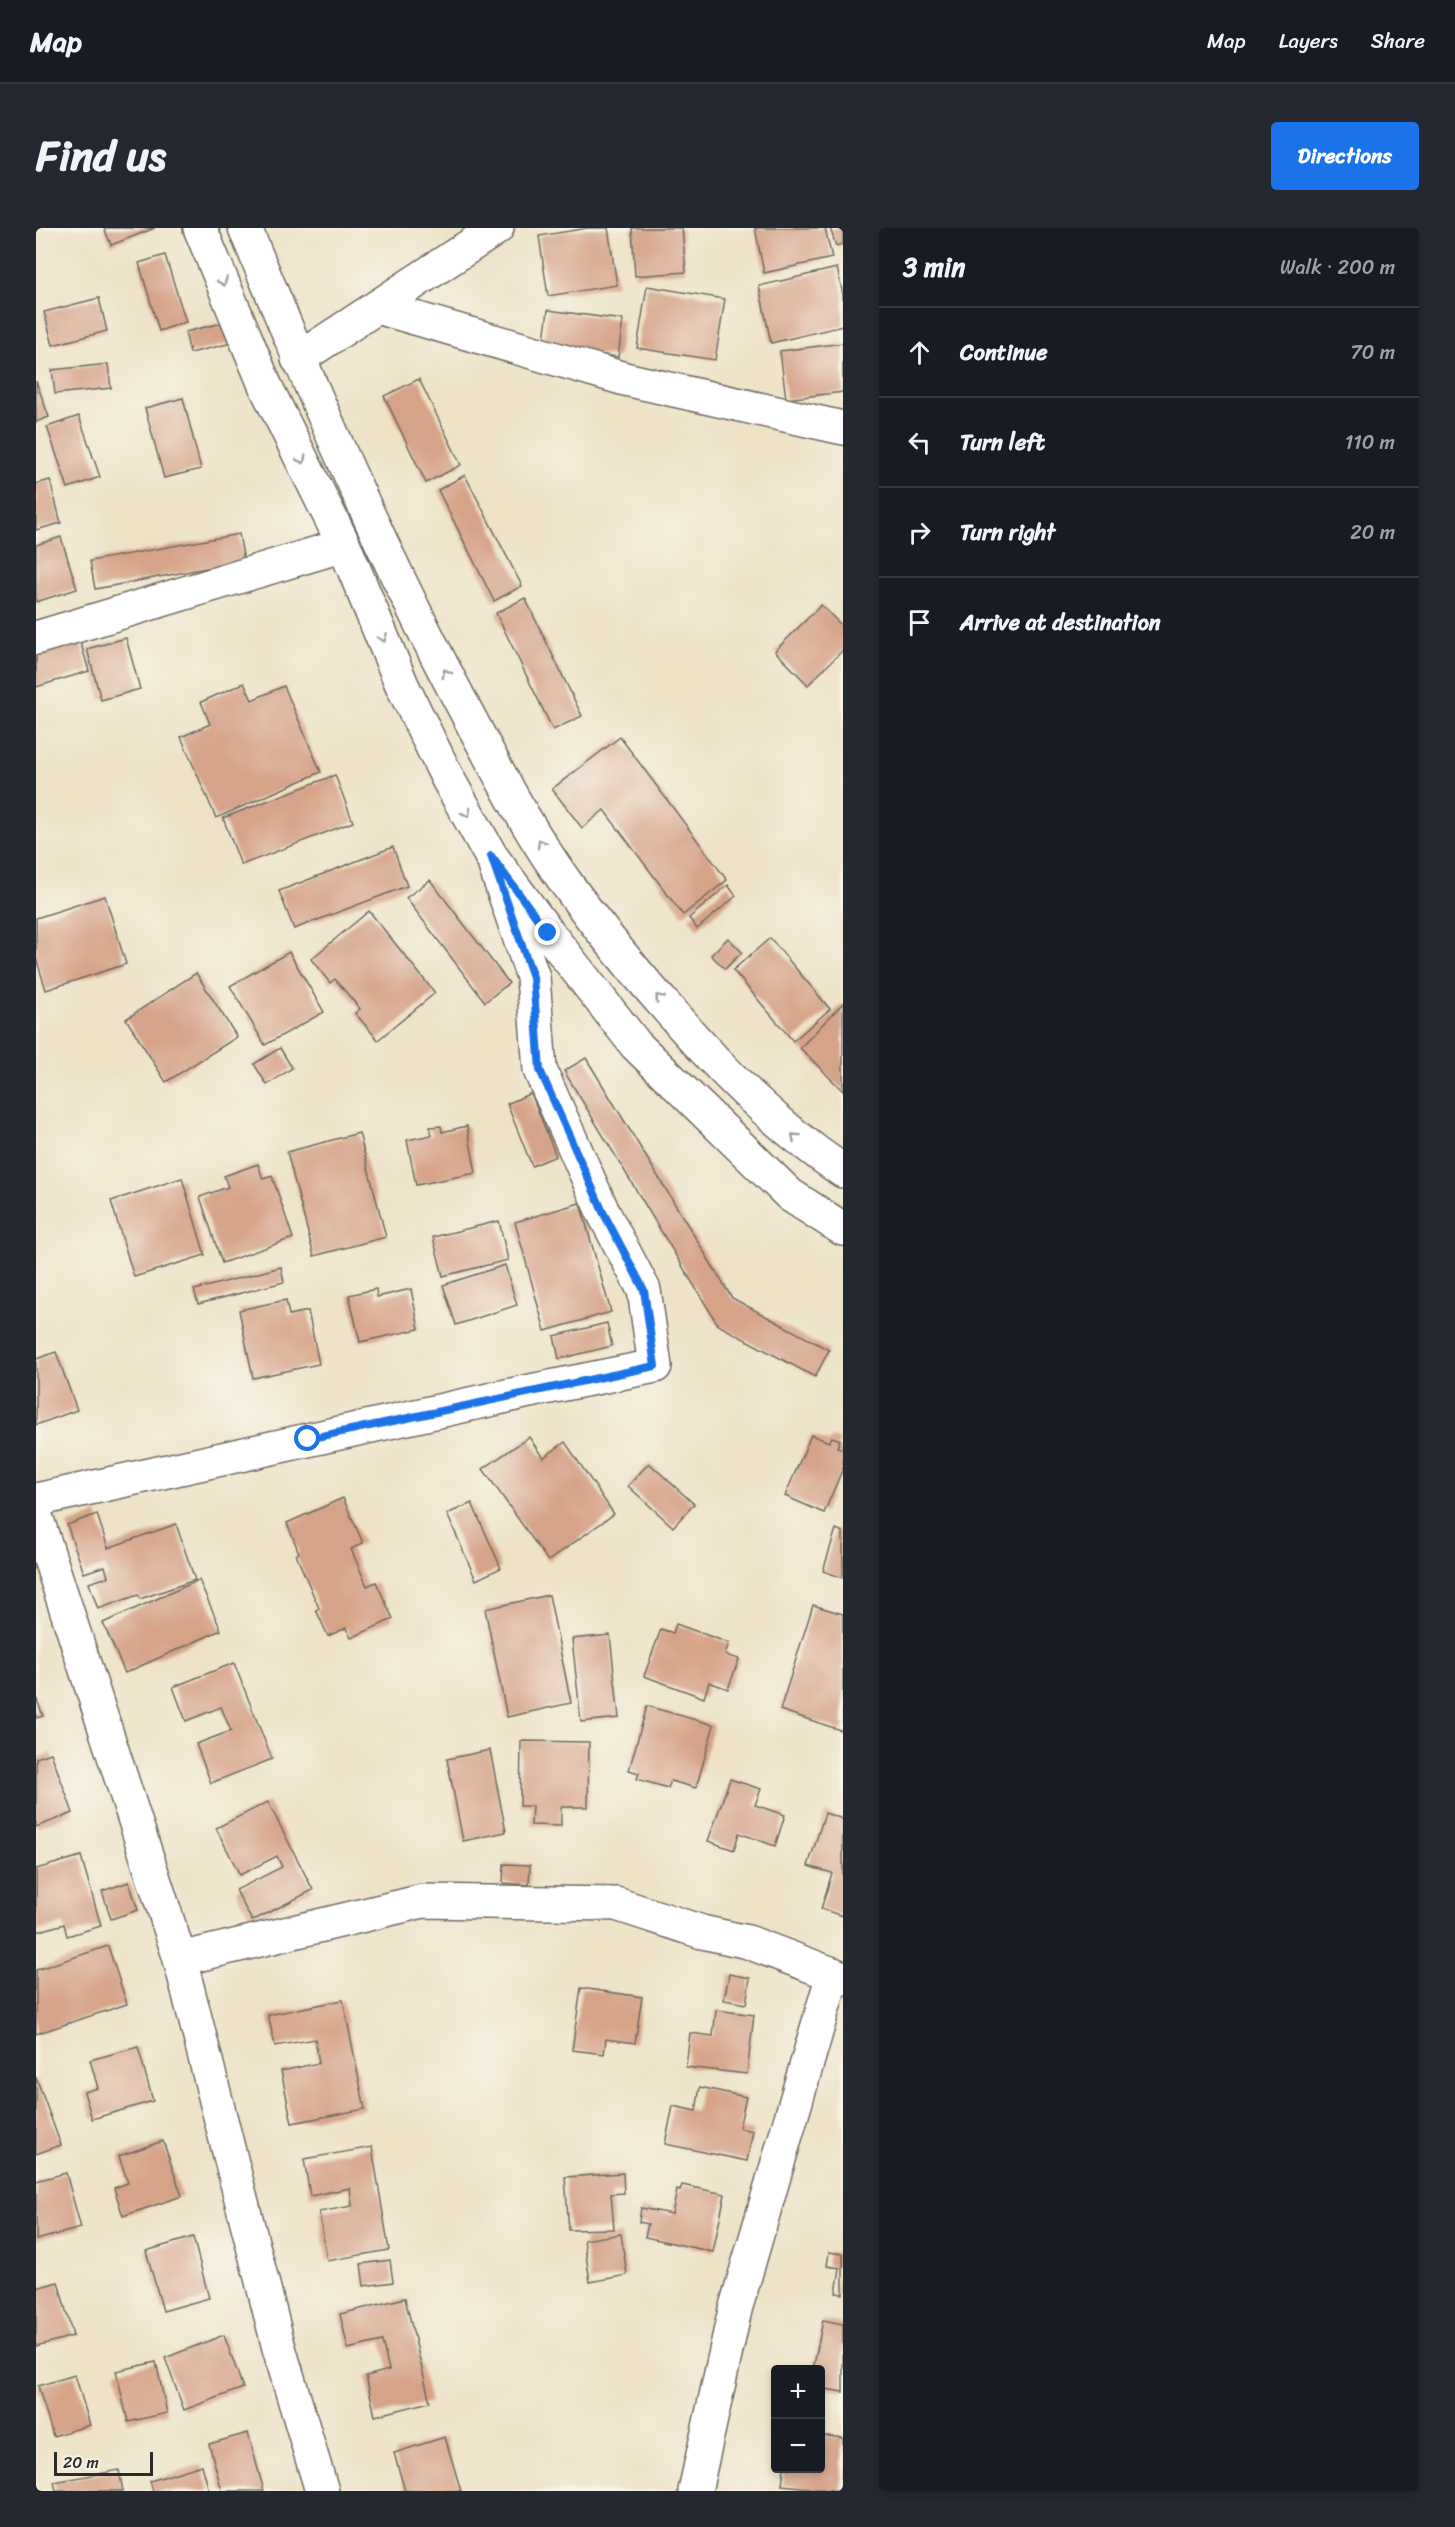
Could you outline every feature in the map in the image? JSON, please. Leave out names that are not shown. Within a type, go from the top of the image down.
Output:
[{"type":"street","points":[[200,228],[265,385],[344,545],[402,686],[448,779],[491,856],[636,1045],[790,1195],[843,1229]]},
{"type":"street","points":[[245,228],[298,359],[432,648],[497,770],[554,866],[626,962],[716,1064],[802,1144],[843,1171]]},
{"type":"street","points":[[298,359],[497,228]]},
{"type":"street","points":[[377,307],[625,379],[843,428]]},
{"type":"street","points":[[36,638],[344,545]]},
{"type":"street","points":[[36,1500],[514,1394],[655,1366],[644,1290],[603,1212],[540,1070],[533,977],[491,856]]},
{"type":"street","points":[[36,1516],[180,1959],[279,2348],[322,2491]]},
{"type":"street","points":[[180,1959],[423,1901],[616,1904],[702,1932],[748,1942],[838,1976],[735,2310],[695,2491]]},
{"type":"building","points":[[104,228],[155,228],[111,245]]},
{"type":"building","points":[[588,228],[608,228],[617,285],[548,296],[539,236]]},
{"type":"building","points":[[632,228],[682,228],[686,272],[635,276]]},
{"type":"building","points":[[755,228],[825,228],[832,258],[764,273]]},
{"type":"building","points":[[830,228],[843,228],[843,244],[836,246]]},
{"type":"building","points":[[165,255],[186,322],[159,331],[139,263]]},
{"type":"building","points":[[837,268],[843,295],[843,326],[771,343],[759,286]]},
{"type":"building","points":[[647,286],[725,299],[715,360],[637,348]]},
{"type":"building","points":[[99,298],[107,331],[53,345],[44,312]]},
{"type":"building","points":[[548,310],[623,320],[618,357],[543,347]]},
{"type":"building","points":[[230,321],[236,342],[190,353],[185,332]]},
{"type":"building","points":[[843,343],[843,392],[786,399],[780,351]]},
{"type":"building","points":[[108,364],[111,388],[55,394],[52,370]]},
{"type":"building","points":[[419,379],[461,465],[426,483],[384,396]]},
{"type":"building","points":[[36,381],[49,417],[36,422]]},
{"type":"building","points":[[183,398],[201,469],[164,478],[145,408]]},
{"type":"building","points":[[79,416],[100,477],[68,488],[47,427]]},
{"type":"building","points":[[465,475],[522,586],[494,601],[438,490]]},
{"type":"building","points":[[50,480],[61,523],[36,530],[36,484]]},
{"type":"building","points":[[239,534],[244,561],[95,589],[90,561]]},
{"type":"building","points":[[61,537],[77,589],[36,602],[36,545]]},
{"type":"building","points":[[525,598],[582,716],[553,730],[496,613]]},
{"type":"building","points":[[821,605],[843,627],[843,650],[808,685],[775,651]]},
{"type":"building","points":[[79,637],[89,671],[36,687],[36,650]]},
{"type":"building","points":[[126,638],[140,689],[101,700],[87,649]]},
{"type":"building","points":[[244,683],[252,700],[284,686],[321,772],[216,818],[181,737],[210,724],[201,702]]},
{"type":"building","points":[[620,737],[727,880],[683,915],[604,810],[582,828],[552,789]]},
{"type":"building","points":[[335,775],[353,822],[241,865],[223,818]]},
{"type":"building","points":[[393,847],[407,886],[294,929],[279,891]]},
{"type":"building","points":[[430,880],[509,983],[485,1002],[406,898]]},
{"type":"building","points":[[728,885],[736,896],[697,929],[689,918]]},
{"type":"building","points":[[105,896],[126,964],[46,990],[36,958],[36,918]]},
{"type":"building","points":[[369,911],[435,993],[378,1040],[355,1013],[360,1009],[335,979],[330,983],[311,959]]},
{"type":"building","points":[[728,938],[742,952],[725,969],[711,955]]},
{"type":"building","points":[[770,938],[830,1009],[793,1041],[733,970]]},
{"type":"building","points":[[289,952],[324,1012],[265,1045],[230,986]]},
{"type":"building","points":[[196,973],[237,1037],[166,1082],[126,1019]]},
{"type":"building","points":[[843,1003],[843,1091],[800,1048]]},
{"type":"building","points":[[280,1048],[292,1068],[267,1085],[254,1064]]},
{"type":"building","points":[[586,1058],[732,1298],[829,1350],[815,1377],[718,1325],[564,1071]]},
{"type":"building","points":[[531,1093],[556,1156],[532,1166],[507,1104]]},
{"type":"building","points":[[441,1126],[442,1132],[467,1126],[476,1173],[416,1185],[407,1140],[432,1135],[430,1127]]},
{"type":"building","points":[[359,1133],[386,1237],[314,1256],[287,1152]]},
{"type":"building","points":[[258,1164],[263,1179],[272,1176],[293,1238],[222,1263],[200,1197],[228,1187],[224,1176]]},
{"type":"building","points":[[182,1178],[205,1255],[134,1277],[111,1201]]},
{"type":"building","points":[[580,1203],[611,1312],[545,1331],[515,1222]]},
{"type":"building","points":[[499,1221],[508,1260],[443,1276],[433,1237]]},
{"type":"building","points":[[505,1265],[517,1305],[456,1325],[443,1285]]},
{"type":"building","points":[[281,1267],[284,1282],[198,1304],[194,1290]]},
{"type":"building","points":[[376,1289],[377,1297],[411,1289],[419,1329],[360,1342],[349,1295]]},
{"type":"building","points":[[286,1300],[289,1315],[308,1311],[319,1364],[253,1378],[239,1310]]},
{"type":"building","points":[[607,1323],[612,1346],[559,1359],[554,1336]]},
{"type":"building","points":[[56,1352],[77,1410],[36,1425],[36,1359]]},
{"type":"building","points":[[811,1435],[829,1442],[832,1437],[840,1440],[837,1447],[843,1449],[843,1468],[824,1513],[785,1496]]},
{"type":"building","points":[[529,1437],[543,1458],[565,1442],[614,1514],[548,1561],[483,1469]]},
{"type":"building","points":[[649,1463],[694,1504],[673,1527],[628,1486]]},
{"type":"building","points":[[343,1498],[363,1543],[351,1549],[367,1586],[376,1582],[393,1619],[351,1638],[346,1628],[328,1636],[316,1610],[319,1608],[296,1555],[299,1553],[287,1523]]},
{"type":"building","points":[[472,1503],[501,1568],[476,1580],[447,1514]]},
{"type":"building","points":[[97,1514],[108,1548],[176,1524],[195,1580],[140,1599],[138,1595],[98,1609],[89,1583],[108,1577],[105,1566],[84,1573],[67,1525]]},
{"type":"building","points":[[836,1529],[843,1532],[843,1578],[823,1571]]},
{"type":"building","points":[[199,1580],[221,1630],[125,1673],[103,1623]]},
{"type":"building","points":[[549,1595],[571,1703],[507,1717],[485,1609]]},
{"type":"building","points":[[813,1605],[843,1614],[843,1731],[780,1710]]},
{"type":"building","points":[[676,1624],[729,1643],[725,1655],[739,1659],[728,1689],[709,1682],[704,1698],[644,1676],[661,1629],[673,1633]]},
{"type":"building","points":[[610,1635],[619,1718],[581,1722],[572,1639]]},
{"type":"building","points":[[234,1663],[272,1759],[211,1783],[196,1744],[231,1731],[221,1707],[186,1721],[173,1687]]},
{"type":"building","points":[[36,1697],[43,1716],[36,1718]]},
{"type":"building","points":[[647,1706],[714,1725],[696,1788],[671,1781],[668,1788],[637,1779],[639,1773],[629,1770]]},
{"type":"building","points":[[521,1741],[589,1742],[588,1807],[561,1807],[561,1826],[531,1825],[532,1806],[520,1806]]},
{"type":"building","points":[[490,1750],[506,1832],[463,1841],[447,1759]]},
{"type":"building","points":[[51,1753],[73,1813],[36,1827],[36,1758]]},
{"type":"building","points":[[730,1779],[761,1789],[755,1805],[785,1815],[775,1846],[739,1833],[734,1850],[708,1841]]},
{"type":"building","points":[[268,1802],[313,1890],[252,1921],[236,1890],[282,1867],[277,1856],[240,1875],[216,1828]]},
{"type":"building","points":[[825,1813],[843,1819],[843,1916],[821,1909],[832,1873],[808,1866]]},
{"type":"building","points":[[81,1856],[101,1926],[67,1936],[64,1924],[36,1932],[36,1869]]},
{"type":"building","points":[[504,1864],[530,1865],[529,1885],[503,1883]]},
{"type":"building","points":[[129,1882],[138,1910],[111,1919],[102,1891]]},
{"type":"building","points":[[108,1946],[127,2004],[36,2034],[36,1970]]},
{"type":"building","points":[[729,1974],[750,1978],[746,2004],[724,2000]]},
{"type":"building","points":[[581,1988],[642,1997],[635,2043],[606,2039],[604,2054],[572,2050]]},
{"type":"building","points":[[343,2000],[365,2109],[292,2123],[281,2071],[319,2063],[315,2039],[275,2046],[268,2015]]},
{"type":"building","points":[[716,2010],[754,2015],[747,2074],[686,2067],[690,2033],[713,2036]]},
{"type":"building","points":[[138,2047],[153,2101],[92,2119],[84,2092],[98,2088],[90,2060]]},
{"type":"building","points":[[36,2077],[61,2145],[36,2154]]},
{"type":"building","points":[[700,2087],[746,2097],[739,2128],[753,2131],[747,2161],[665,2144],[673,2106],[696,2111]]},
{"type":"building","points":[[163,2141],[182,2196],[123,2216],[114,2188],[128,2183],[119,2156]]},
{"type":"building","points":[[372,2147],[389,2250],[327,2261],[319,2212],[352,2206],[350,2188],[310,2196],[304,2159]]},
{"type":"building","points":[[66,2173],[81,2228],[36,2240],[36,2181]]},
{"type":"building","points":[[623,2173],[624,2193],[611,2194],[614,2229],[569,2230],[565,2177]]},
{"type":"building","points":[[682,2185],[725,2194],[713,2252],[645,2237],[648,2224],[639,2222],[641,2208],[672,2214],[677,2190],[680,2191]]},
{"type":"building","points":[[621,2234],[627,2275],[590,2282],[584,2240]]},
{"type":"building","points":[[193,2237],[209,2298],[163,2311],[146,2251]]},
{"type":"building","points":[[829,2252],[843,2254],[843,2294],[836,2293],[840,2268],[827,2266]]},
{"type":"building","points":[[390,2260],[393,2282],[364,2286],[361,2264]]},
{"type":"building","points":[[58,2282],[73,2336],[36,2346],[36,2288]]},
{"type":"building","points":[[405,2298],[430,2402],[375,2416],[366,2376],[389,2370],[382,2341],[348,2349],[340,2314]]},
{"type":"building","points":[[823,2320],[843,2324],[843,2392],[825,2389],[825,2365],[814,2365]]},
{"type":"building","points":[[224,2335],[243,2388],[184,2410],[165,2358]]},
{"type":"building","points":[[156,2362],[167,2413],[128,2422],[116,2371]]},
{"type":"building","points":[[75,2375],[90,2425],[53,2436],[38,2386]]},
{"type":"building","points":[[248,2433],[264,2491],[222,2491],[209,2444]]},
{"type":"building","points":[[825,2436],[843,2438],[841,2491],[782,2485],[783,2473],[825,2473]]},
{"type":"building","points":[[445,2437],[461,2491],[405,2491],[394,2453]]},
{"type":"building","points":[[202,2465],[209,2491],[153,2491],[150,2481]]},
{"type":"building","points":[[119,2470],[123,2491],[56,2491],[54,2482]]},
{"type":"route","points":[[308,1439],[655,1366],[644,1290],[603,1212],[540,1070],[533,977],[491,856],[548,933]]}]
